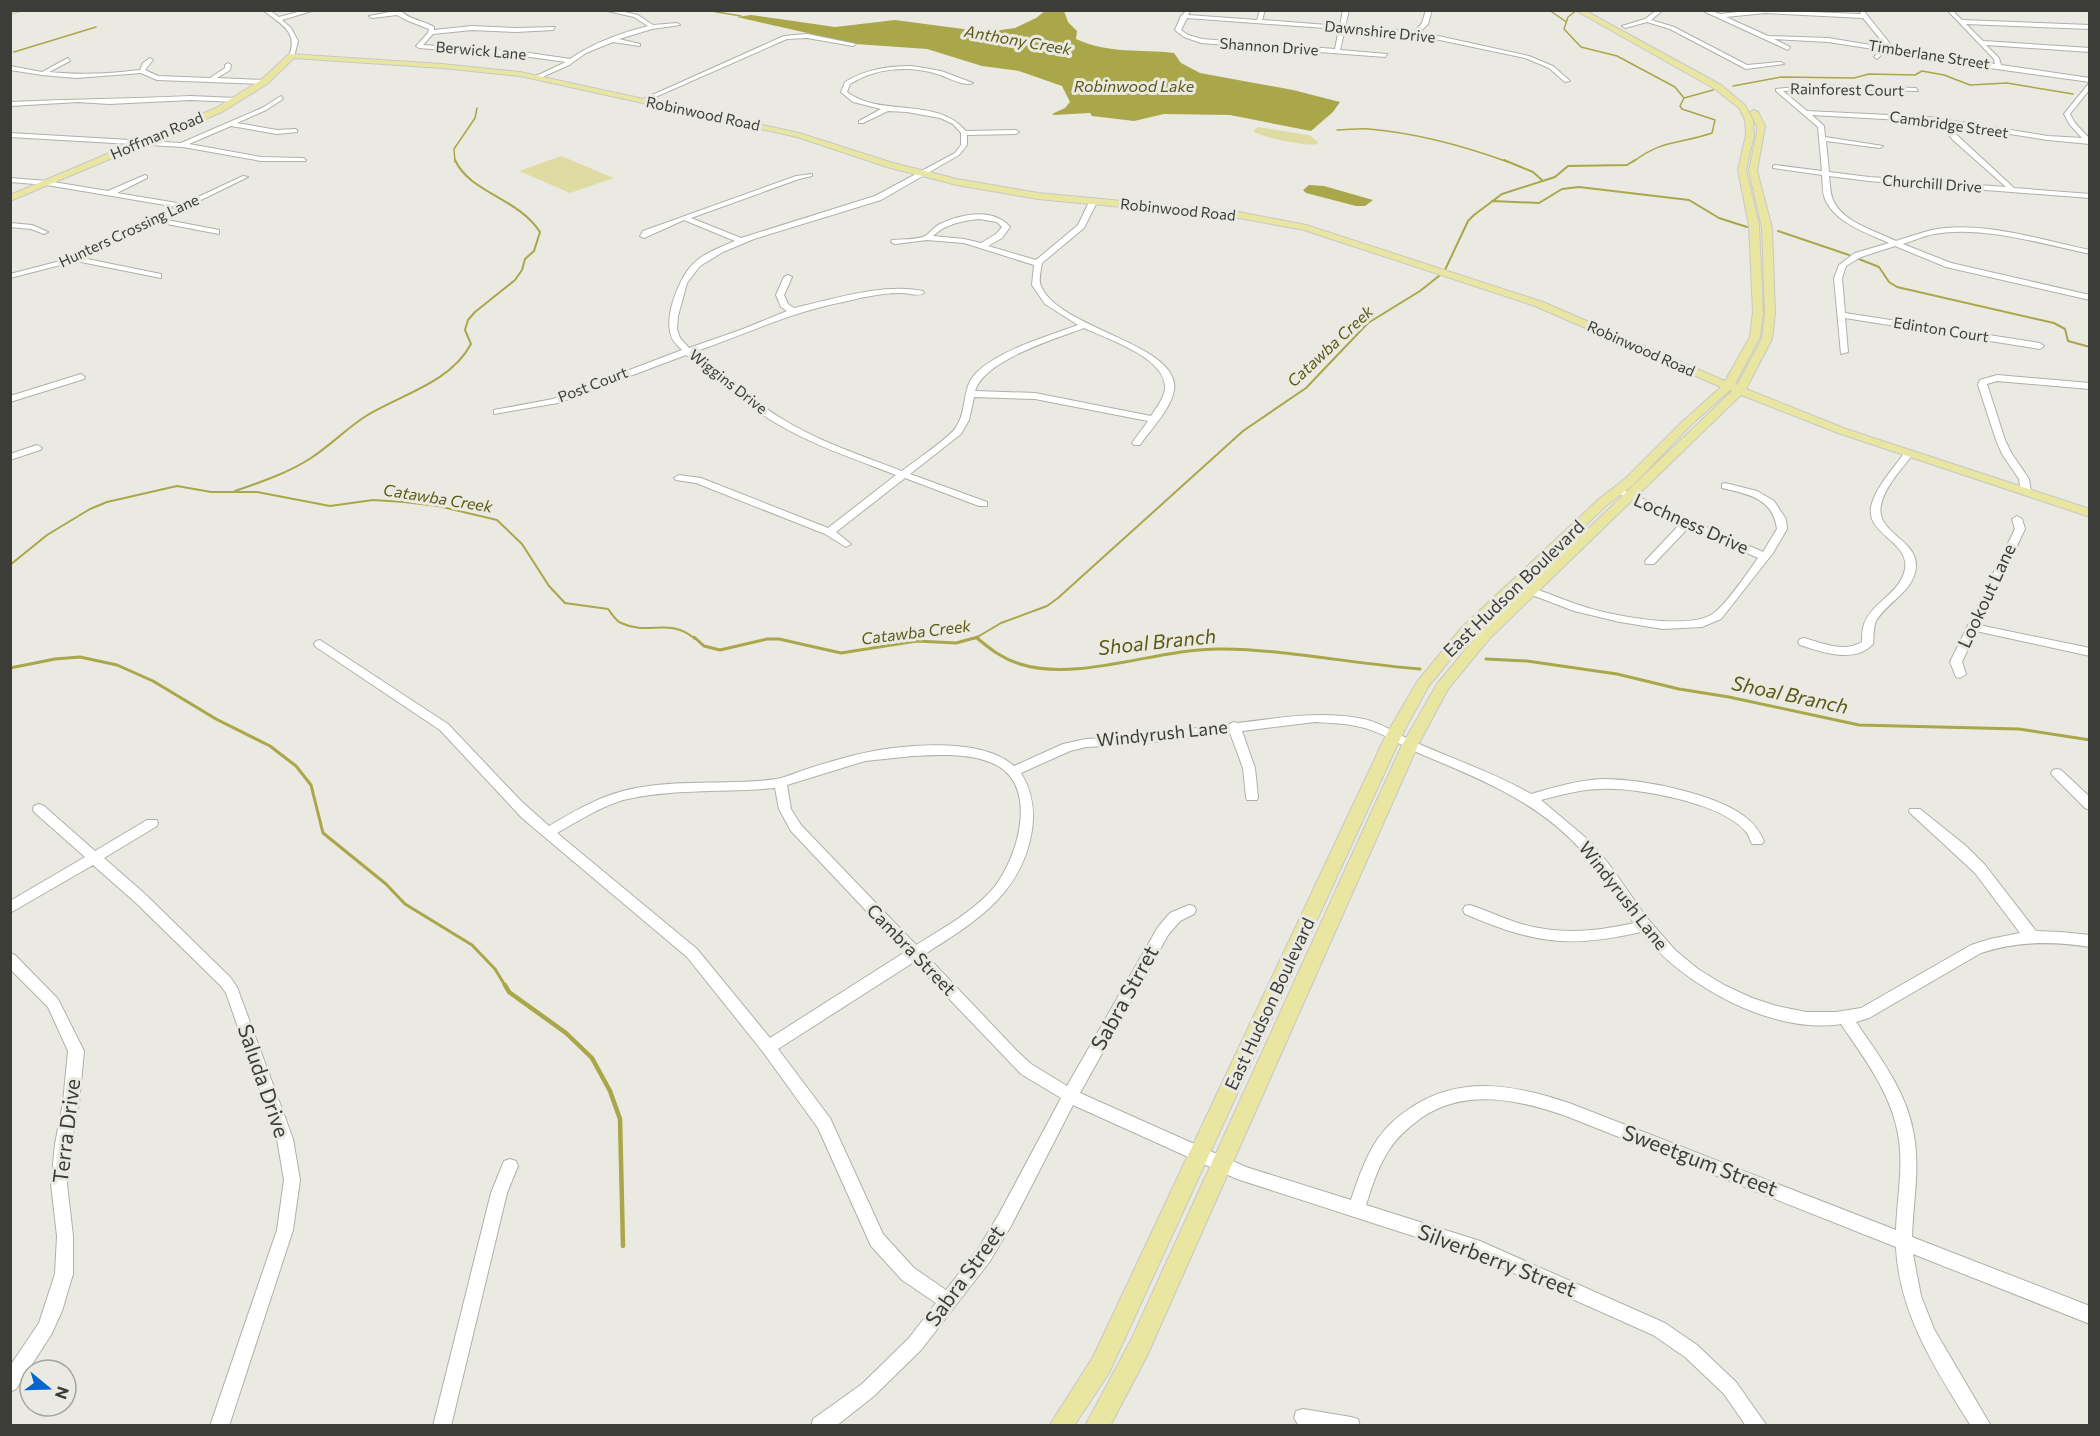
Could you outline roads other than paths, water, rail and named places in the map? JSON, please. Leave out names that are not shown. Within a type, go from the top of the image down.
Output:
[{"type":"main road","points":[[10,12],[21,10]]},
{"type":"main road","name":"East Hudson Boulevard","points":[[1096,1425],[1118,1390],[1139,1348],[1222,1164],[1402,740],[1413,701],[1442,659],[1467,630],[1517,582],[1623,494],[1740,390],[1767,339],[1770,313],[1767,228],[1753,171],[1761,126],[1751,108],[1732,91],[1578,10]]},
{"type":"main road","name":"East Hudson Boulevard","points":[[1060,1425],[1101,1365],[1200,1154],[1402,740],[1485,635],[1531,591],[1728,386],[1755,338],[1758,312],[1754,225],[1743,170],[1750,135],[1749,120],[1742,107],[1718,87],[1596,18],[1586,10]]},
{"type":"main road","name":"Robinwood Road","points":[[292,56],[449,66],[538,77],[798,135],[923,175],[1013,193],[1265,219],[1327,234],[1545,307],[1728,386],[1842,431],[2090,513]]},
{"type":"main road","name":"Hoffman Road","points":[[10,198],[145,142],[237,100],[264,82],[292,56]]},
{"type":"main road","points":[[1517,582],[1531,591]]},
{"type":"street","points":[[265,10],[290,28],[296,38],[292,56]]},
{"type":"street","points":[[278,19],[306,10]]},
{"type":"street","points":[[278,19],[313,10]]},
{"type":"street","points":[[605,10],[636,16],[652,27]]},
{"type":"street","points":[[1259,22],[1263,10]]},
{"type":"street","points":[[1337,52],[1346,10]]},
{"type":"street","points":[[1416,33],[1425,24],[1429,10]]},
{"type":"street","points":[[1624,26],[1647,20],[1661,10]]},
{"type":"street","points":[[1703,10],[1788,48]]},
{"type":"street","points":[[1950,10],[1997,59],[1998,65]]},
{"type":"street","points":[[1720,16],[1765,11],[1863,13],[1887,43],[1886,49],[1877,57]]},
{"type":"street","points":[[372,16],[397,12]]},
{"type":"street","name":"Berwick Lane","points":[[397,12],[402,16],[426,23],[432,28],[432,32],[419,46],[523,54],[571,61]]},
{"type":"street","name":"Dawnshire Drive","points":[[1185,13],[1259,22],[1416,33],[1527,57],[1551,67],[1568,81]]},
{"type":"street","name":"Shannon Drive","points":[[1185,13],[1178,27],[1179,32],[1201,41],[1385,56]]},
{"type":"street","points":[[1647,20],[1672,28],[1746,67],[1780,64]]},
{"type":"street","points":[[490,28],[500,21]]},
{"type":"street","points":[[1960,22],[2090,27]]},
{"type":"street","points":[[538,77],[612,40],[652,27],[677,25]]},
{"type":"street","points":[[432,32],[490,28],[529,30],[554,28]]},
{"type":"street","points":[[642,101],[786,37],[807,36],[853,44]]},
{"type":"street","name":"Timberlane Street","points":[[1767,38],[1807,36],[1927,57],[1998,65],[2090,82]]},
{"type":"street","points":[[612,40],[638,45]]},
{"type":"street","points":[[1981,43],[2090,50]]},
{"type":"street","points":[[44,73],[68,60]]},
{"type":"street","points":[[142,71],[150,60]]},
{"type":"street","points":[[212,79],[228,69],[228,65]]},
{"type":"street","points":[[10,68],[44,73],[105,75],[142,71],[149,76],[165,79],[264,82]]},
{"type":"street","points":[[970,83],[933,71],[898,68],[859,76],[843,87],[844,92],[853,100],[943,118],[958,125],[964,133],[1016,132]]},
{"type":"street","points":[[2089,142],[2072,124],[2067,114],[2090,82]]},
{"type":"street","name":"Rainforest Court","points":[[1808,113],[1778,90],[1817,87],[1916,90]]},
{"type":"street","points":[[2079,97],[2090,99]]},
{"type":"street","points":[[183,145],[231,124],[281,98]]},
{"type":"street","points":[[10,104],[78,100],[109,102],[177,99],[237,100]]},
{"type":"street","points":[[861,122],[888,108]]},
{"type":"street","points":[[1808,113],[1821,126],[1828,198],[1835,210],[1864,230],[1971,272],[2090,298]]},
{"type":"street","name":"Cambridge Street","points":[[1808,113],[1846,113],[1939,120],[2028,135],[2089,142]]},
{"type":"street","points":[[1939,120],[1954,136],[1999,174],[2011,189]]},
{"type":"street","points":[[231,124],[277,132],[295,131]]},
{"type":"street","name":"Wiggins Drive","points":[[964,133],[964,145],[960,152],[923,175],[878,198],[802,219],[741,241],[697,264],[683,283],[673,329],[676,339],[687,351],[774,418],[791,428],[833,448],[983,504]]},
{"type":"street","points":[[10,135],[183,145],[261,159],[303,160]]},
{"type":"street","points":[[1823,139],[1880,146]]},
{"type":"street","name":"Churchill Drive","points":[[1775,166],[1825,174],[2090,196]]},
{"type":"street","points":[[644,236],[646,232],[798,177],[810,175]]},
{"type":"street","points":[[110,193],[145,177]]},
{"type":"street","name":"Hunters Crossing Lane","points":[[10,276],[45,269],[74,258],[245,177]]},
{"type":"street","points":[[10,180],[47,183],[185,206]]},
{"type":"street","points":[[1093,202],[1081,226],[1038,263],[1034,279],[1041,295],[1057,310],[1149,357],[1165,370],[1170,387],[1137,443]]},
{"type":"street","points":[[927,238],[936,230],[963,218],[981,216],[1004,222],[1006,227],[999,236],[982,246]]},
{"type":"street","points":[[685,218],[741,241]]},
{"type":"street","points":[[155,220],[216,232]]},
{"type":"street","points":[[10,225],[32,227],[44,232]]},
{"type":"street","points":[[1844,352],[1838,278],[1843,265],[1858,255],[1933,232],[1971,230],[2003,234],[2090,252]]},
{"type":"street","points":[[895,242],[927,238],[964,241],[1038,263]]},
{"type":"street","points":[[74,258],[159,276]]},
{"type":"street","points":[[788,277],[780,295],[784,304],[793,311]]},
{"type":"street","name":"Post Court","points":[[497,412],[555,401],[746,331],[793,311],[843,299],[900,290],[920,293]]},
{"type":"street","name":"Edinton Court","points":[[1842,315],[2040,345]]},
{"type":"street","points":[[829,532],[958,432],[967,417],[973,383],[986,368],[1085,325]]},
{"type":"street","points":[[10,399],[81,376]]},
{"type":"street","points":[[2026,492],[2023,473],[2004,447],[1982,385],[1983,382],[1997,378],[2090,386]]},
{"type":"street","points":[[971,394],[1035,396],[1152,419]]},
{"type":"street","points":[[10,457],[37,448]]},
{"type":"street","points":[[1804,642],[1835,650],[1856,650],[1864,646],[1867,644],[1872,620],[1894,599],[1908,577],[1911,568],[1909,556],[1879,523],[1875,511],[1878,500],[1908,454]]},
{"type":"street","points":[[680,478],[698,480],[829,532],[846,544]]},
{"type":"street","points":[[1531,591],[1578,609],[1620,619],[1663,625],[1702,623],[1717,617],[1781,533],[1780,516],[1769,502],[1758,495],[1725,486]]},
{"type":"street","name":"Lochness Drive","points":[[1623,494],[1764,557]]},
{"type":"street","name":"Lookout Lane","points":[[1960,674],[1956,662],[2020,529],[2017,519]]},
{"type":"street","points":[[1650,562],[1687,523]]},
{"type":"street","points":[[1972,627],[2090,652]]},
{"type":"street","points":[[320,644],[444,727],[460,742],[506,796],[692,953],[768,1047],[824,1123],[877,1240],[908,1274],[949,1302]]},
{"type":"street","name":"Windyrush Lane","points":[[1014,771],[1067,747],[1086,743],[1128,741],[1293,720],[1337,718],[1359,722],[1530,799],[1589,849],[1619,887],[1644,926],[1678,962],[1727,994],[1783,1013],[1846,1019],[1878,1008],[1976,949],[2000,941],[2031,936],[2090,941]]},
{"type":"street","points":[[1234,726],[1249,768],[1252,797]]},
{"type":"street","points":[[547,832],[584,811],[636,793],[780,783],[827,767],[894,752],[966,750],[998,759],[1014,771],[1021,782],[1026,799],[1026,824],[1016,867],[1005,884],[982,910],[768,1047]]},
{"type":"street","points":[[2057,773],[2090,806]]},
{"type":"street","name":"Cambra Street","points":[[780,783],[784,809],[796,828],[1026,1069],[1070,1096],[1200,1154]]},
{"type":"street","points":[[1530,799],[1582,786],[1628,784],[1652,788],[1696,799],[1722,810],[1751,829],[1757,841]]},
{"type":"street","name":"Saluda Drive","points":[[39,809],[93,859],[140,898],[200,954],[229,986],[285,1139],[292,1180],[285,1230],[219,1425]]},
{"type":"street","points":[[1915,812],[1962,850],[1980,868],[2031,936]]},
{"type":"street","points":[[10,908],[152,823]]},
{"type":"street","name":"Sabra Strret","points":[[1070,1096],[1163,931],[1175,917],[1189,910]]},
{"type":"street","points":[[1470,910],[1529,933],[1557,937],[1600,936],[1644,926]]},
{"type":"street","name":"Terra Drive","points":[[10,959],[53,1003],[76,1051],[71,1103],[58,1184],[64,1236],[64,1274],[45,1329],[10,1383]]},
{"type":"street","points":[[1846,1019],[1888,1086],[1907,1134],[1903,1241],[1908,1278],[1922,1318],[1950,1374],[1982,1425]]},
{"type":"street","name":"Sweetgum Street","points":[[1356,1211],[1382,1146],[1396,1129],[1415,1113],[1447,1096],[1490,1091],[1527,1097],[1569,1110],[2090,1315]]},
{"type":"street","name":"Sabra Street","points":[[820,1425],[868,1390],[915,1344],[949,1302],[984,1255],[1005,1220],[1070,1096]]},
{"type":"street","name":"Silverberry Street","points":[[1200,1154],[1277,1186],[1480,1250],[1567,1286],[1659,1329],[1714,1370],[1731,1388],[1758,1425]]},
{"type":"street","points":[[442,1425],[499,1193],[510,1166]]},
{"type":"street","points":[[1303,1418],[1351,1425]]},
{"type":"water","name":"Robinwood Lake","points":[[1045,11],[1064,11],[1068,22],[1077,31],[1076,39],[1088,44],[1112,49],[1174,53],[1181,63],[1200,73],[1293,90],[1340,102],[1333,112],[1311,131],[1230,115],[1164,114],[1134,121],[1092,116],[1090,113],[1054,115],[1052,114],[1065,108],[1070,102],[1062,86],[1019,71],[982,66],[927,49],[856,44],[737,17],[751,15],[835,27],[895,20],[986,32],[1015,28]]},
{"type":"water","points":[[1309,185],[1324,186],[1373,200],[1365,206],[1356,206],[1306,193],[1303,190]]},
{"type":"waterway","name":"Anthony Creek","points":[[705,10],[741,16]]},
{"type":"waterway","points":[[1549,10],[1565,21]]},
{"type":"waterway","name":"Catawba Creek","points":[[1577,10],[1568,17],[1564,29],[1581,47],[1617,56],[1675,87],[1684,98]]},
{"type":"waterway","points":[[14,52],[96,27]]},
{"type":"waterway","points":[[1733,86],[1781,77],[1854,78],[1869,74],[1915,75],[1922,71],[1944,75],[1970,85],[2007,83],[2073,94]]},
{"type":"waterway","points":[[1684,98],[1713,90]]},
{"type":"waterway","name":"Catawba Creek","points":[[1633,162],[1653,149],[1712,133],[1715,120],[1682,109],[1680,106],[1684,98]]},
{"type":"waterway","points":[[455,162],[454,149],[475,118],[477,108]]},
{"type":"waterway","name":"Anthony Creek","points":[[1337,130],[1365,129],[1422,137],[1508,162]]},
{"type":"waterway","points":[[235,491],[274,477],[302,463],[366,416],[424,386],[451,369],[471,344],[465,330],[468,320],[515,280],[522,270],[525,259],[534,251],[540,232],[519,211],[471,180],[455,160]]},
{"type":"waterway","name":"Anthony Creek","points":[[1504,160],[1533,172],[1543,181]]},
{"type":"waterway","name":"Catawba Creek","points":[[1543,181],[1555,177],[1568,166],[1627,165],[1635,160]]},
{"type":"waterway","name":"Catawba Creek","points":[[1493,201],[1502,194],[1543,181]]},
{"type":"waterway","points":[[1493,201],[1539,203],[1562,189],[1579,187],[1689,200],[1719,218],[1747,227]]},
{"type":"waterway","name":"Catawba Creek","points":[[977,637],[1001,623],[1047,606],[1058,598],[1243,431],[1306,388],[1368,323],[1420,291],[1444,272],[1468,221],[1493,201]]},
{"type":"waterway","points":[[1778,231],[1849,255]]},
{"type":"waterway","points":[[1859,259],[1879,267],[1889,282],[1897,287],[2054,323],[2065,329],[2068,341],[2090,347]]},
{"type":"waterway","name":"Catawba Creek","points":[[10,565],[47,535],[90,509],[107,502],[177,486],[211,492],[257,492],[330,506],[373,500],[404,502],[438,506],[497,520],[522,544],[549,586],[565,603],[608,609],[619,622],[631,627],[677,629],[695,639]]},
{"type":"waterway","name":"Catawba Creek","points":[[694,637],[704,646],[720,650],[767,639],[779,639],[841,653],[917,641],[956,643],[977,637]]},
{"type":"waterway","name":"Shoal Branch","points":[[977,638],[1008,659],[1043,669],[1094,667],[1173,653],[1224,649],[1273,652],[1420,669]]},
{"type":"waterway","points":[[10,668],[55,659],[80,657],[117,665],[153,681],[216,719],[270,746],[296,766],[311,785],[323,833],[386,884],[405,904],[472,945],[495,969],[506,987]]},
{"type":"waterway","name":"Shoal Branch","points":[[1486,659],[1527,661],[1617,674],[1679,689],[1729,697],[1859,725],[2019,729],[2090,740]]},
{"type":"waterway","points":[[505,985],[509,992],[566,1033],[592,1058],[610,1091],[620,1119],[623,1246]]}]
